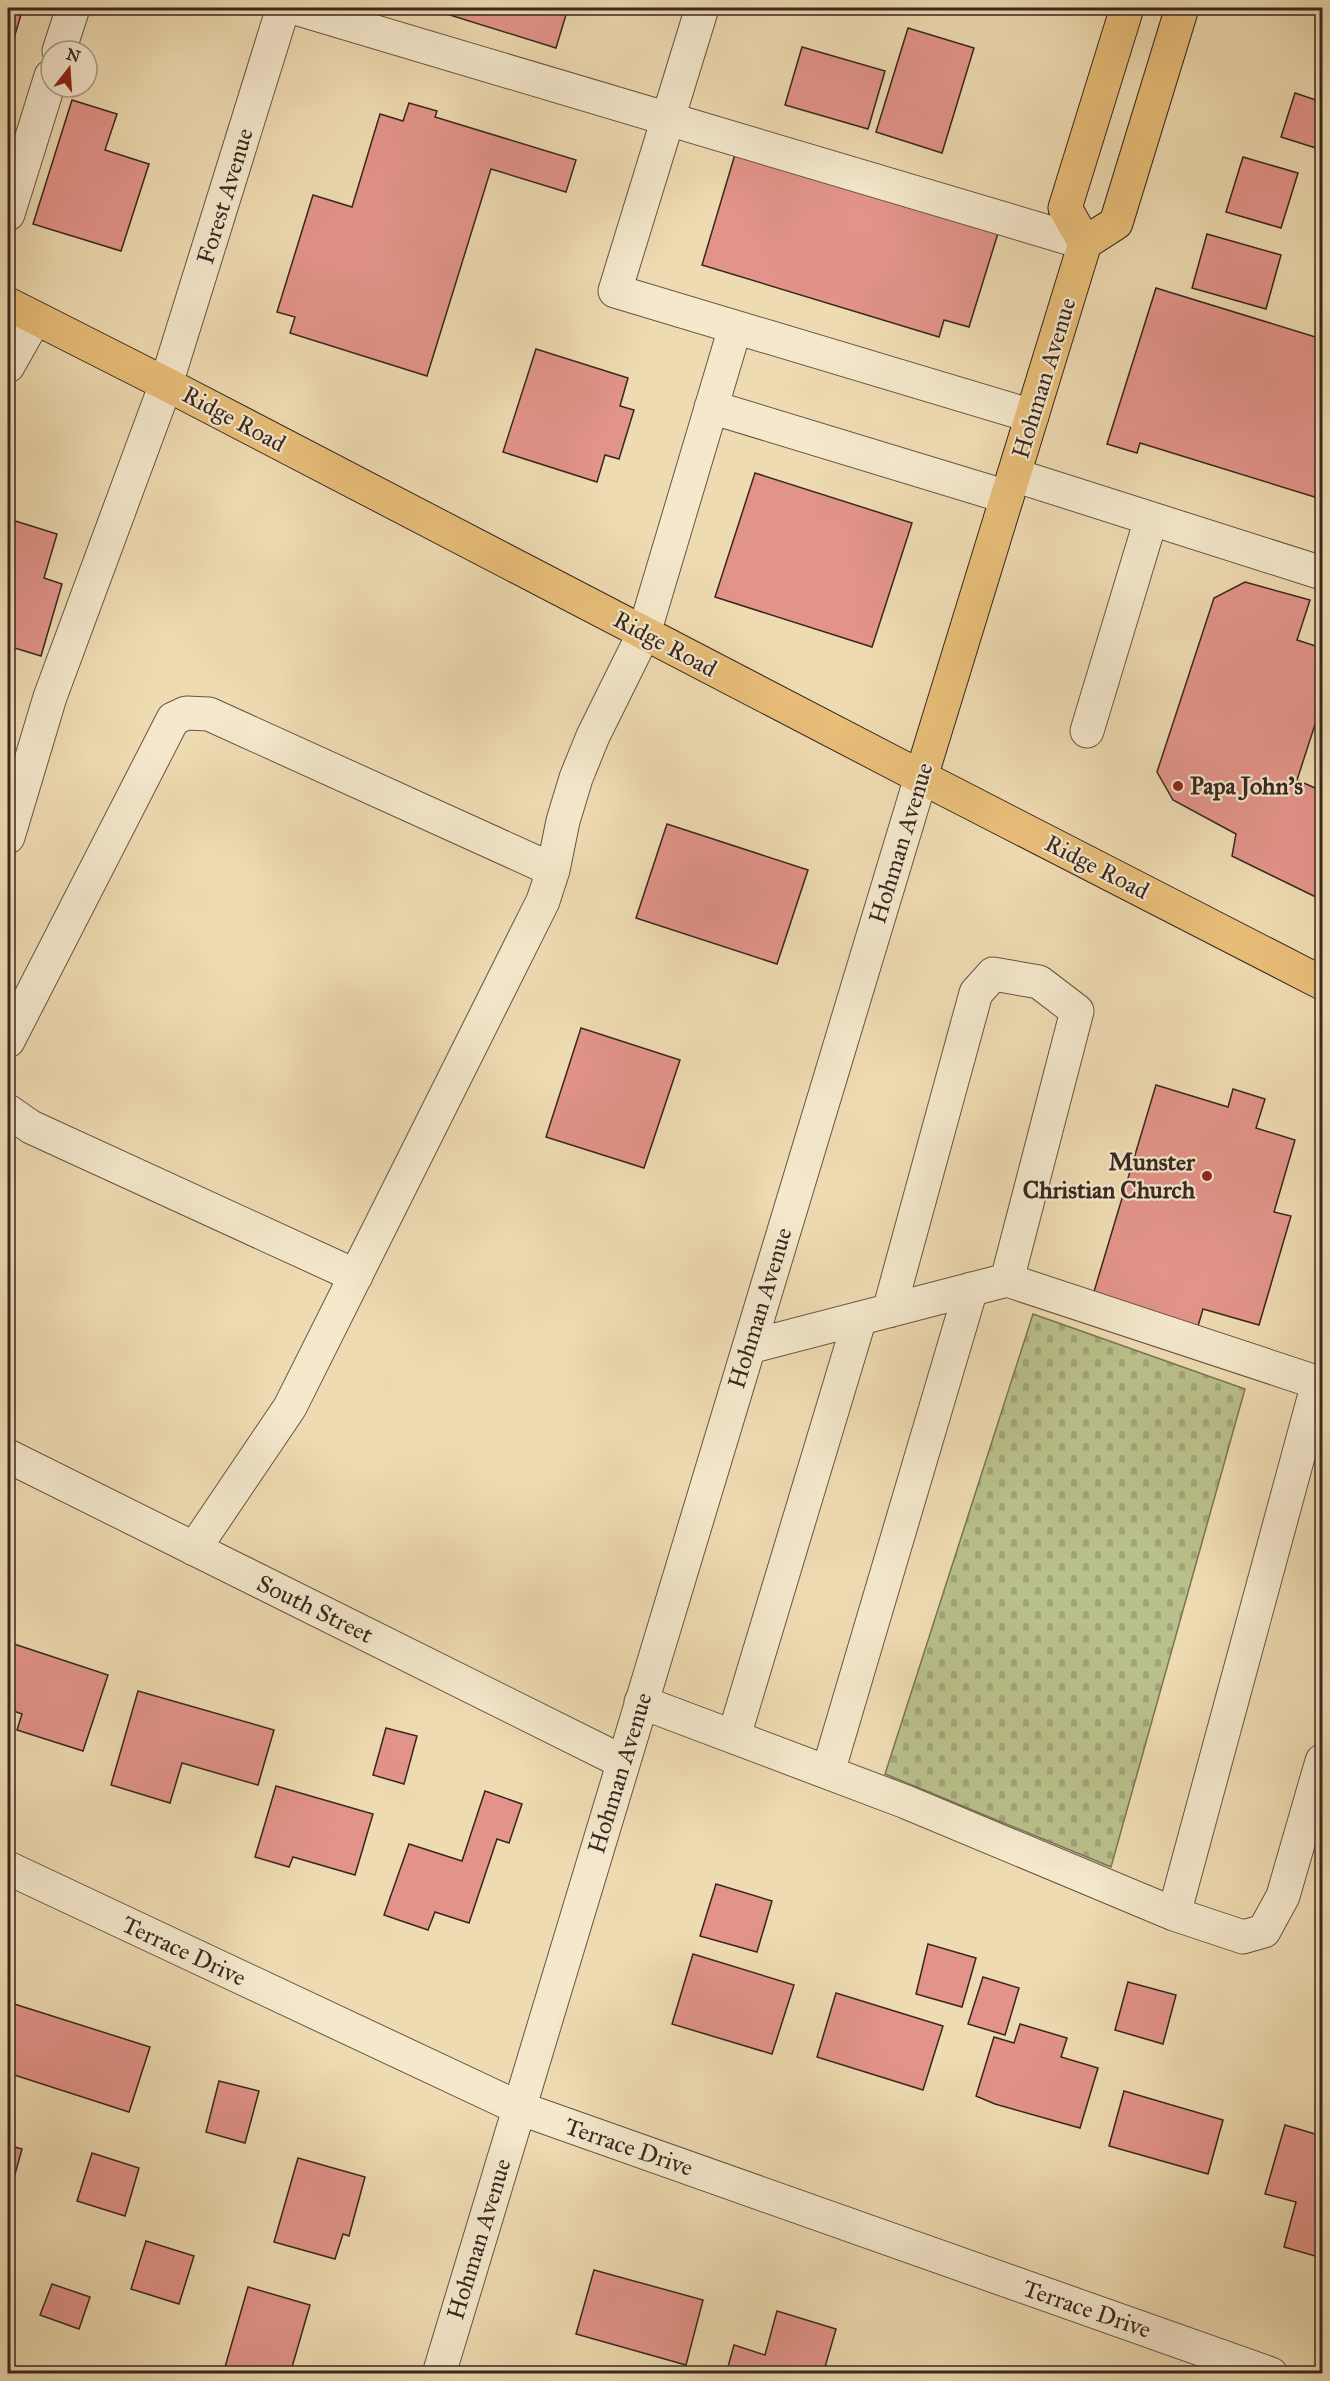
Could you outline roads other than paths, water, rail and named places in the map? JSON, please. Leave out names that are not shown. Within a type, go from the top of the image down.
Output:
[{"type":"main road","points":[[1127,8],[1065,208],[1085,243],[1116,223],[1182,8]]},
{"type":"main road","name":"Hohman Avenue","points":[[921,777],[1085,243]]},
{"type":"main road","name":"Ridge Road","points":[[21,311],[1323,983]]},
{"type":"street","points":[[63,39],[72,8]]},
{"type":"street","name":"Forest Avenue","points":[[8,837],[50,697],[166,384],[283,8]]},
{"type":"street","points":[[295,8],[1085,243]]},
{"type":"street","points":[[702,8],[615,291],[1032,416]]},
{"type":"street","points":[[8,214],[44,99]]},
{"type":"street","points":[[8,366],[21,311]]},
{"type":"street","points":[[194,1549],[290,1407],[543,901],[576,778],[593,736],[644,633],[735,328]]},
{"type":"street","points":[[711,407],[1010,486],[1151,519],[1323,573]]},
{"type":"street","points":[[1087,731],[1151,519]]},
{"type":"street","points":[[8,1041],[173,719],[186,713],[209,714],[553,870]]},
{"type":"street","name":"Hohman Avenue","points":[[438,2373],[921,777]]},
{"type":"street","points":[[734,1736],[874,1315],[976,993],[993,974],[1040,982],[1077,1011],[1007,1280]]},
{"type":"street","points":[[8,1111],[31,1127],[356,1276]]},
{"type":"street","points":[[749,1347],[1007,1280],[1320,1384],[1174,1914]]},
{"type":"street","points":[[828,1772],[971,1289]]},
{"type":"street","name":"South Street","points":[[8,1456],[623,1762]]},
{"type":"street","points":[[641,1702],[828,1772],[1174,1914],[1243,1936],[1264,1931],[1283,1896],[1323,1761]]},
{"type":"street","name":"Terrace Drive","points":[[8,1868],[519,2108],[1271,2373]]},
{"type":"place","name":"Papa John's","points":[[1178,786]]},
{"type":"place","name":"Munster Christian Church","points":[[1207,1176]]}]
